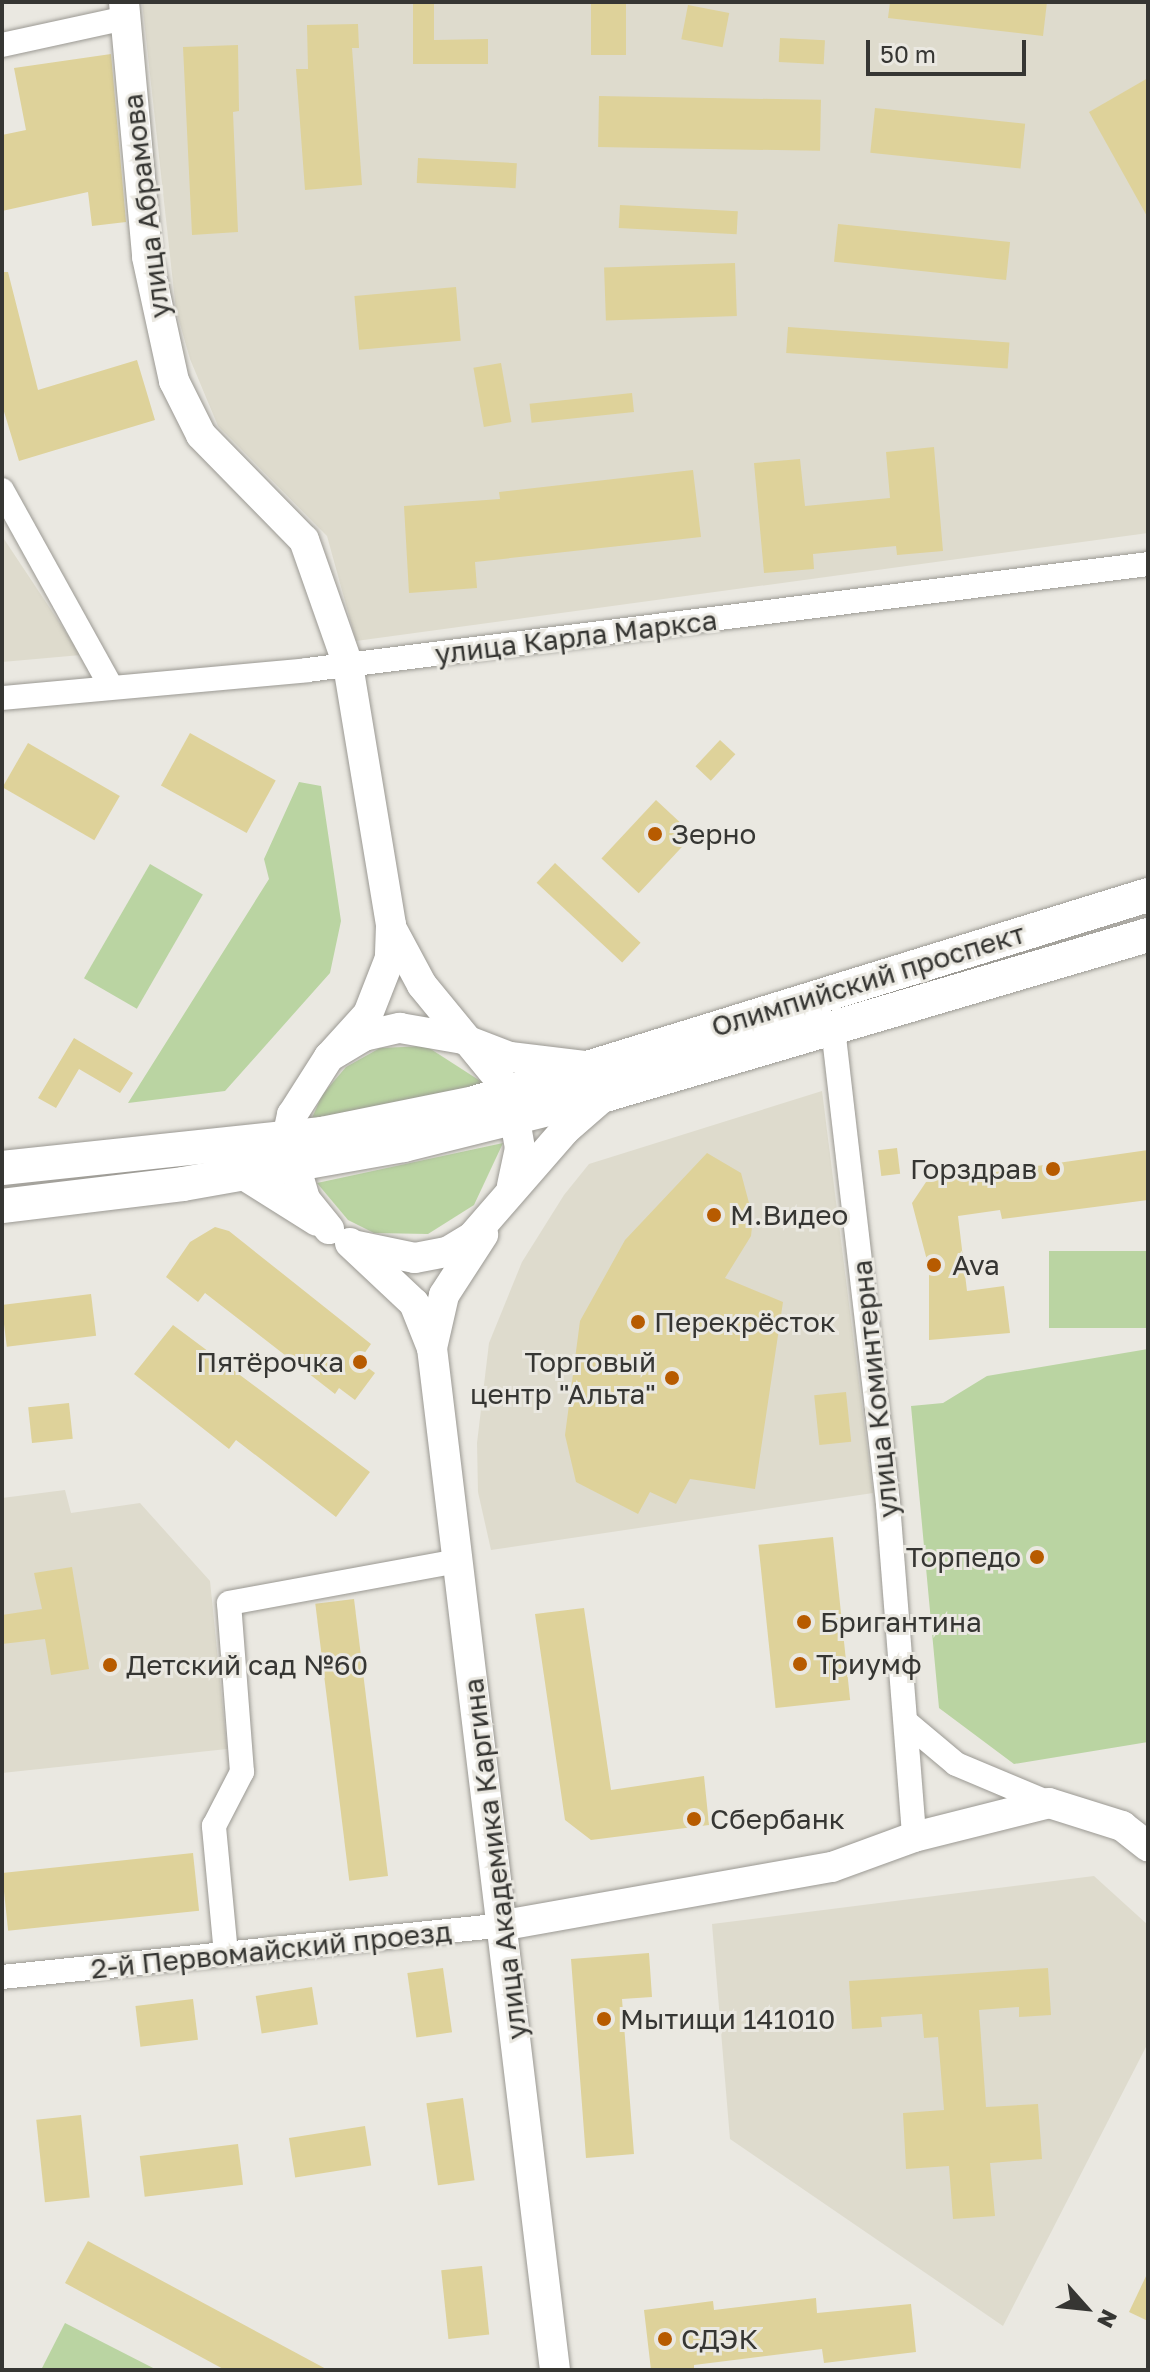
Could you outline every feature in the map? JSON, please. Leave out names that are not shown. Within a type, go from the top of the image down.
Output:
[{"type":"main road","name":"Олимпийский проспект","points":[[512,1104],[588,1066],[1148,895]]},
{"type":"main road","name":"Олимпийский проспект","points":[[2,1206],[244,1175],[288,1152],[512,1104],[605,1095],[1148,935]]},
{"type":"main road","name":"Олимпийский проспект","points":[[2,1168],[242,1139],[288,1152]]},
{"type":"street","points":[[4,35],[125,10]]},
{"type":"street","name":"улица Абрамова","points":[[125,10],[147,257],[174,381],[201,435],[304,540],[348,665],[391,925]]},
{"type":"street","points":[[2,490],[111,687]]},
{"type":"street","name":"улица Карла Маркса","points":[[2,698],[348,665],[1148,564]]},
{"type":"street","points":[[391,925],[422,985],[512,1104],[520,1148],[504,1203],[444,1295],[432,1348]]},
{"type":"street","points":[[329,1057],[368,1014],[383,987],[391,925]]},
{"type":"street","name":"Олимпийский проспект","points":[[242,1139],[309,1082],[329,1057],[364,1036],[400,1028],[463,1039],[510,1057],[588,1066]]},
{"type":"street","name":"улица Коминтерна","points":[[833,1028],[888,1504],[914,1837]]},
{"type":"street","name":"Олимпийский проспект","points":[[288,1152],[309,1082]]},
{"type":"street","name":"Олимпийский проспект","points":[[244,1175],[339,1236],[415,1258],[447,1252],[504,1203],[565,1130],[605,1095]]},
{"type":"street","points":[[288,1152],[305,1199],[339,1236],[414,1303],[432,1348]]},
{"type":"street","name":"улица Академика Каргина","points":[[432,1348],[505,1925],[555,2370]]},
{"type":"street","points":[[226,1954],[214,1826],[242,1772],[229,1603],[458,1561]]},
{"type":"street","points":[[906,1722],[956,1764],[1049,1803],[1122,1826],[1148,1846]]},
{"type":"street","points":[[914,1837],[1049,1803]]},
{"type":"street","name":"2-й Первомайский проезд","points":[[2,1977],[505,1925],[832,1867],[914,1837]]},
{"type":"shaded area","points":[[142,2],[1148,2],[1148,533],[356,641],[327,536],[218,426],[190,359],[176,310]]},
{"type":"shaded area","points":[[2,536],[81,655],[2,662]]},
{"type":"shaded area","points":[[822,1091],[873,1493],[491,1550],[478,1492],[477,1443],[489,1343],[522,1262],[564,1195],[589,1164]]},
{"type":"shaded area","name":"Детский сад №60","points":[[65,1490],[71,1513],[140,1503],[210,1581],[227,1749],[2,1773],[2,1498]]},
{"type":"shaded area","points":[[1094,1876],[1148,1925],[1148,2043],[1003,2326],[730,2139],[712,1924]]},
{"type":"green space","points":[[299,782],[321,786],[341,921],[330,973],[225,1091],[128,1103],[269,879],[264,859]]},
{"type":"green space","points":[[150,864],[203,894],[137,1009],[84,978]]},
{"type":"green space","points":[[426,1046],[485,1084],[309,1125],[322,1095],[346,1067],[380,1048]]},
{"type":"green space","points":[[503,1143],[474,1205],[428,1234],[374,1233],[348,1220],[317,1183]]},
{"type":"green space","points":[[1049,1251],[1148,1251],[1148,1328],[1049,1328]]},
{"type":"green space","name":"Торпедо","points":[[1148,1349],[1148,1742],[1014,1764],[939,1708],[911,1406],[943,1403],[987,1376]]},
{"type":"green space","points":[[65,2323],[157,2370],[41,2370]]},
{"type":"building","points":[[413,2],[434,2],[434,40],[488,39],[488,64],[413,64]]},
{"type":"building","points":[[591,2],[626,2],[626,55],[591,55]]},
{"type":"building","points":[[890,2],[1047,2],[1043,36],[888,18]]},
{"type":"building","points":[[688,5],[729,13],[723,47],[681,39]]},
{"type":"building","points":[[358,24],[359,48],[352,48],[362,185],[305,190],[296,69],[308,69],[307,25]]},
{"type":"building","points":[[780,38],[825,40],[824,64],[779,62]]},
{"type":"building","points":[[238,45],[239,111],[233,112],[238,232],[192,235],[183,47]]},
{"type":"building","points":[[111,54],[126,222],[92,226],[88,192],[2,211],[2,135],[26,130],[14,68]]},
{"type":"building","points":[[1148,78],[1148,218],[1089,112]]},
{"type":"building","points":[[599,96],[821,100],[820,151],[598,147]]},
{"type":"building","points":[[875,108],[1025,124],[1020,169],[870,153]]},
{"type":"building","points":[[418,158],[517,163],[516,188],[417,183]]},
{"type":"building","points":[[620,205],[738,211],[737,234],[619,228]]},
{"type":"building","points":[[838,224],[1010,242],[1006,280],[834,262]]},
{"type":"building","points":[[735,263],[737,316],[606,321],[604,268]]},
{"type":"building","points":[[2,272],[8,272],[38,390],[137,360],[155,420],[19,461],[2,405]]},
{"type":"building","points":[[456,287],[461,341],[359,350],[354,296]]},
{"type":"building","points":[[788,327],[1009,342],[1008,368],[786,353]]},
{"type":"building","points":[[501,363],[511,422],[484,427],[473,368]]},
{"type":"building","points":[[632,393],[634,412],[532,423],[530,404]]},
{"type":"building","points":[[934,447],[943,551],[897,555],[896,546],[813,554],[814,569],[764,573],[754,463],[800,459],[805,506],[890,498],[886,452]]},
{"type":"building","points":[[693,470],[701,537],[475,562],[477,588],[409,593],[404,506],[500,499],[499,492]]},
{"type":"building","points":[[190,733],[276,781],[247,833],[161,785]]},
{"type":"building","points":[[720,740],[735,754],[711,781],[695,766]]},
{"type":"building","points":[[28,743],[120,796],[94,840],[2,787]]},
{"type":"building","points":[[656,800],[693,835],[639,893],[601,859]]},
{"type":"building","points":[[555,863],[641,943],[622,963],[537,883]]},
{"type":"building","points":[[74,1038],[133,1073],[120,1093],[79,1069],[56,1108],[38,1098]]},
{"type":"building","points":[[897,1148],[900,1174],[881,1176],[878,1150]]},
{"type":"building","points":[[1148,1150],[1148,1200],[1002,1219],[1000,1210],[958,1216],[967,1291],[1004,1286],[1010,1333],[929,1340],[929,1268],[912,1203],[926,1182]]},
{"type":"building","name":"Торговый центр \"Альта\"","points":[[707,1153],[741,1173],[753,1218],[751,1236],[725,1278],[783,1302],[755,1489],[690,1479],[676,1504],[650,1492],[638,1514],[576,1482],[565,1435],[580,1321],[625,1240]]},
{"type":"building","points":[[215,1227],[229,1231],[371,1344],[359,1361],[375,1373],[355,1400],[339,1388],[335,1394],[205,1293],[198,1302],[166,1277],[190,1242]]},
{"type":"building","points":[[91,1294],[96,1336],[7,1347],[2,1305]]},
{"type":"building","points":[[173,1325],[370,1472],[336,1517],[236,1440],[229,1449],[134,1374]]},
{"type":"building","points":[[846,1392],[851,1442],[819,1445],[814,1395]]},
{"type":"building","points":[[69,1403],[73,1439],[32,1443],[28,1407]]},
{"type":"building","name":"Бригантина","points":[[833,1537],[850,1700],[776,1708],[758,1545]]},
{"type":"building","points":[[72,1567],[89,1669],[51,1675],[45,1639],[2,1644],[2,1615],[42,1609],[34,1573]]},
{"type":"building","points":[[354,1599],[388,1876],[349,1881],[315,1604]]},
{"type":"building","points":[[584,1608],[611,1790],[704,1776],[709,1825],[591,1840],[565,1820],[535,1614]]},
{"type":"building","points":[[193,1853],[199,1911],[8,1931],[2,1873]]},
{"type":"building","points":[[649,1953],[652,1997],[622,1999],[634,2154],[586,2158],[571,1959]]},
{"type":"building","points":[[443,1968],[452,2032],[416,2037],[407,1973]]},
{"type":"building","points":[[1048,1968],[1051,2015],[1019,2017],[1019,2007],[979,2010],[986,2107],[1038,2104],[1042,2159],[990,2163],[995,2216],[953,2219],[949,2166],[906,2169],[903,2113],[944,2110],[938,2037],[924,2038],[922,2014],[881,2017],[882,2027],[852,2029],[849,1981]]},
{"type":"building","points":[[312,1987],[318,2025],[262,2033],[256,1996]]},
{"type":"building","points":[[193,1999],[198,2040],[140,2047],[135,2006]]},
{"type":"building","points":[[463,2098],[475,2180],[438,2185],[426,2103]]},
{"type":"building","points":[[81,2115],[90,2198],[45,2202],[36,2120]]},
{"type":"building","points":[[365,2126],[371,2166],[295,2178],[289,2138]]},
{"type":"building","points":[[238,2144],[243,2185],[145,2197],[140,2156]]},
{"type":"building","points":[[88,2241],[328,2370],[225,2370],[65,2283]]},
{"type":"building","points":[[482,2266],[489,2335],[448,2339],[441,2270]]},
{"type":"building","points":[[1148,2272],[1148,2321],[1129,2312]]},
{"type":"building","points":[[816,2298],[817,2313],[911,2304],[916,2352],[824,2363],[822,2349],[694,2365],[694,2370],[651,2370],[644,2310],[713,2301],[714,2310]]},
{"type":"place","name":"Зерно","points":[[655,834]]},
{"type":"place","name":"Горздрав","points":[[1053,1169]]},
{"type":"place","name":"М.Видео","points":[[714,1215]]},
{"type":"place","name":"Ava","points":[[934,1265]]},
{"type":"place","name":"Перекрёсток","points":[[638,1322]]},
{"type":"place","name":"Пятёрочка","points":[[360,1362]]},
{"type":"place","name":"Торговый центр \"Альта\"","points":[[672,1378]]},
{"type":"place","name":"Торпедо","points":[[1037,1557]]},
{"type":"place","name":"Бригантина","points":[[804,1622]]},
{"type":"place","name":"Триумф","points":[[800,1664]]},
{"type":"place","name":"Детский сад №60","points":[[110,1665]]},
{"type":"place","name":"Сбербанк","points":[[694,1819]]},
{"type":"place","name":"Мытищи 141010","points":[[604,2019]]},
{"type":"place","name":"СДЭК","points":[[665,2339]]}]
